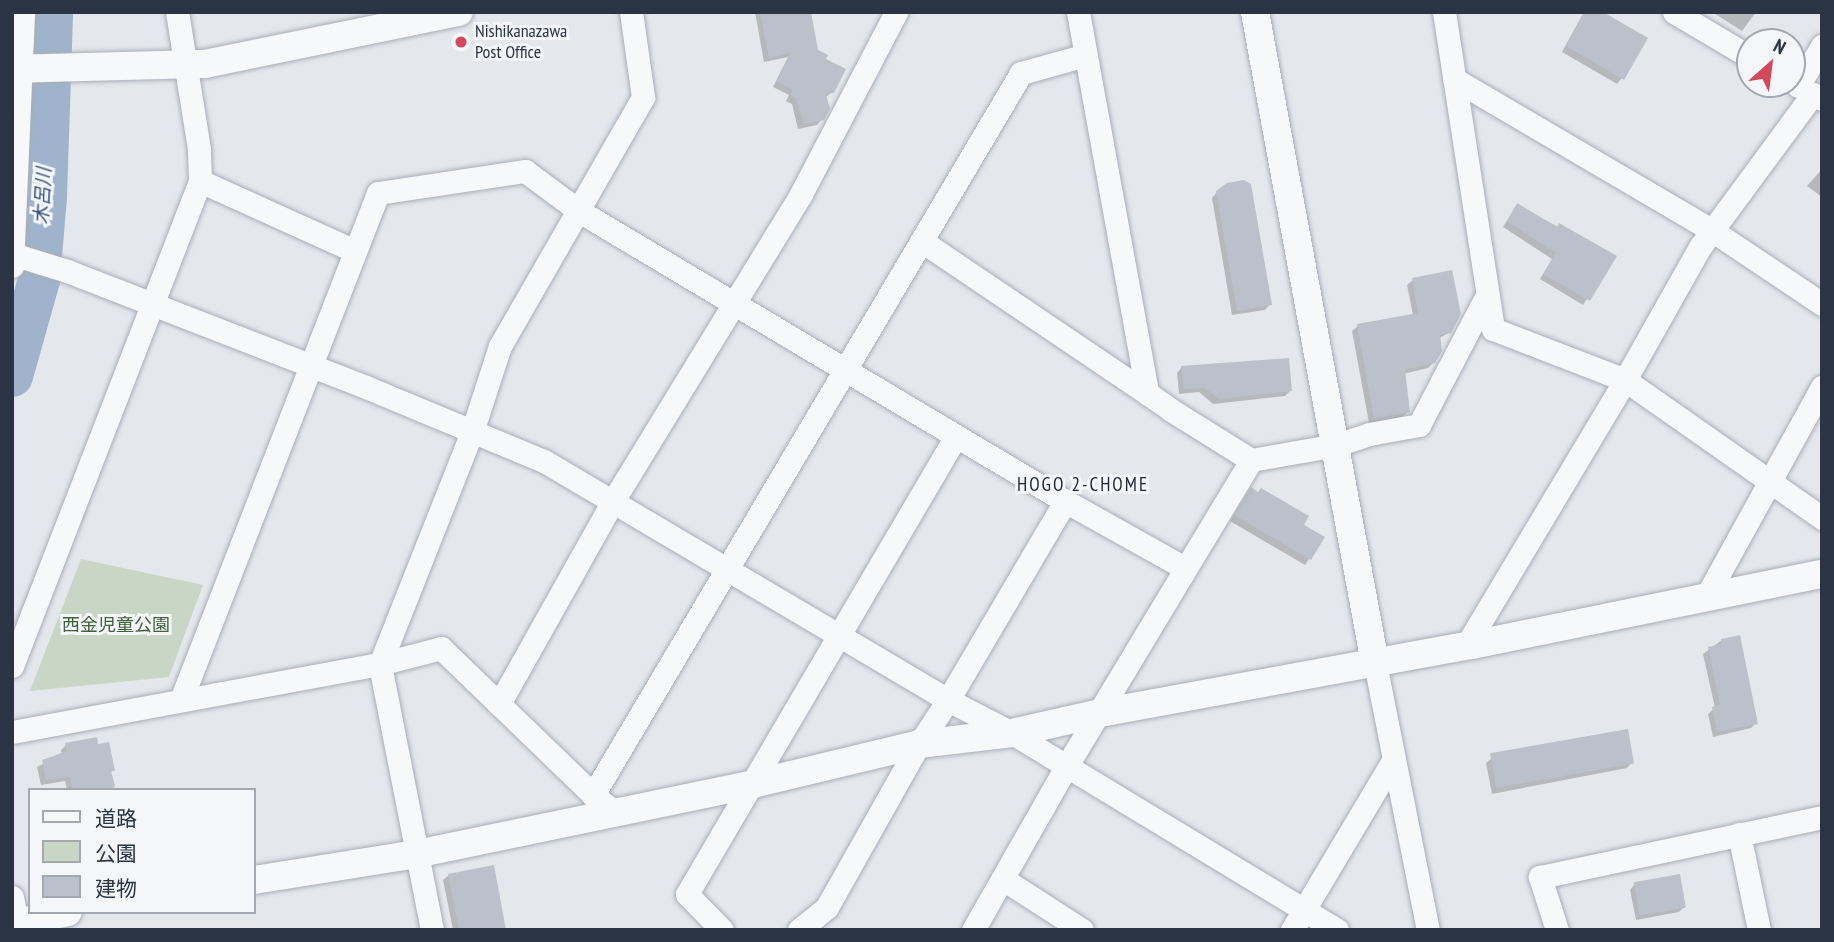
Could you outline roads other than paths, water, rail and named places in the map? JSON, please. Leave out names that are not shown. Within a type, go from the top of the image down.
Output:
[{"type":"street","points":[[23,12],[16,258],[67,271],[544,461],[948,700],[1012,733],[1337,930]]},
{"type":"street","points":[[12,666],[200,181],[199,149],[177,12]]},
{"type":"street","points":[[21,70],[186,65],[459,12]]},
{"type":"street","points":[[432,930],[380,664],[472,432],[500,346],[643,97],[631,12]]},
{"type":"street","points":[[499,704],[613,502],[737,303],[801,194],[896,12]]},
{"type":"street","points":[[1078,12],[1147,393]]},
{"type":"street","points":[[1255,12],[1375,663],[1428,930]]},
{"type":"street","points":[[1444,12],[1493,329],[1625,380],[1768,483],[1822,518]]},
{"type":"street","points":[[1674,12],[1736,49]]},
{"type":"street","points":[[1806,90],[1822,46]]},
{"type":"street","points":[[603,803],[725,568],[843,369],[923,242],[1021,73],[1086,55]]},
{"type":"street","points":[[1454,79],[1713,231],[1822,303]]},
{"type":"street","points":[[1466,646],[1625,380],[1700,247],[1801,98]]},
{"type":"street","points":[[181,700],[379,192],[525,171],[579,211],[1065,501],[1185,568]]},
{"type":"street","points":[[200,181],[355,251]]},
{"type":"street","points":[[923,242],[1251,460],[1336,446],[1369,434],[1419,425],[1487,295]]},
{"type":"street","points":[[1706,597],[1822,387]]},
{"type":"street","points":[[722,930],[687,894],[753,784],[837,634],[956,436]]},
{"type":"street","points":[[973,930],[1066,767],[1251,460]]},
{"type":"street","points":[[799,930],[827,907],[919,744],[948,700],[1065,501]]},
{"type":"street","points":[[256,880],[416,854],[603,803],[753,784],[919,744],[1012,733],[1100,713],[1466,646],[1822,574]]},
{"type":"street","points":[[12,732],[380,664],[441,648],[603,803]]},
{"type":"street","points":[[1292,930],[1394,759]]},
{"type":"street","points":[[1557,930],[1539,877],[1822,817]]},
{"type":"street","points":[[1739,834],[1759,930]]},
{"type":"street","points":[[1003,879],[1082,930]]},
{"type":"street","points":[[16,919],[53,914]]},
{"type":"waterway","name":"木呂川","points":[[12,376],[39,280],[46,196],[52,12]]},
{"type":"place","name":"Nishikanazawa Post Office","points":[[461,42]]},
{"type":"district","name":"HOGO 2-CHOME","points":[[1083,485]]},
{"type":"park label","name":"西金児童公園","points":[[116,625]]}]
